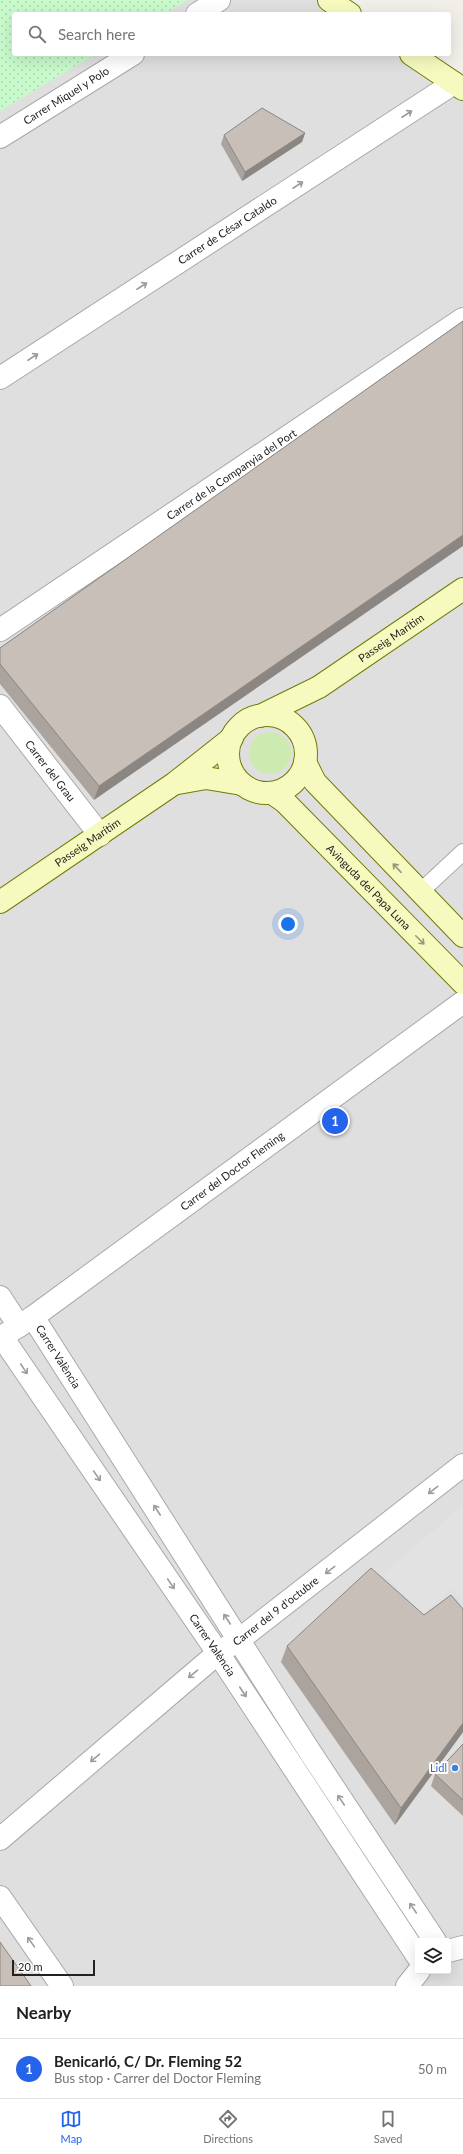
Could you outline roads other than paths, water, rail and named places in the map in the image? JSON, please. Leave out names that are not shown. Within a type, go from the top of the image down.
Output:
[{"type":"street","points":[[200,12],[219,0]]},
{"type":"street","points":[[329,0],[347,12]]},
{"type":"street","name":"Carrer Miquel y Polo","points":[[0,137],[130,56]]},
{"type":"street","points":[[413,56],[459,86]]},
{"type":"street","name":"Carrer de César Cataldo","points":[[0,378],[459,86]]},
{"type":"street","name":"Carrer de la Companyia del Port","points":[[0,630],[463,319]]},
{"type":"street","name":"Passeig Marítim","points":[[258,716],[319,687],[463,589]]},
{"type":"street","name":"Passeig Marítim","points":[[302,736],[305,713],[319,687]]},
{"type":"street","name":"Carrer del Grau","points":[[0,706],[100,835]]},
{"type":"street","points":[[258,716],[279,717],[296,728],[302,736],[306,749],[305,762],[301,773],[293,783],[283,790],[272,793],[262,792],[242,784],[234,774],[229,763],[229,750],[232,738],[239,728],[248,720],[258,716]]},
{"type":"street","name":"Passeig Marítim","points":[[0,902],[175,783],[232,738]]},
{"type":"street","points":[[305,762],[315,782],[463,936]]},
{"type":"street","name":"Passeig Marítim","points":[[175,783],[193,778],[206,778],[242,784]]},
{"type":"street","name":"Avinguda del Papa Luna","points":[[272,793],[285,802],[463,983]]},
{"type":"street","name":"Carrer del Doctor Fleming","points":[[14,1329],[463,1002]]},
{"type":"street","name":"Carrer València","points":[[0,1297],[14,1329],[218,1653],[415,1952]]},
{"type":"street","name":"Carrer València","points":[[14,1329],[240,1639],[310,1752],[433,1938]]},
{"type":"street","name":"Carrer del 9 d'octubre","points":[[0,1839],[218,1653],[240,1639],[463,1466]]},
{"type":"street","points":[[0,1897],[62,1986]]},
{"type":"street","points":[[451,1951],[463,1947]]},
{"type":"street","points":[[407,1986],[417,1974]]},
{"type":"lane","points":[[420,892],[463,852]]},
{"type":"place","name":"Benicarló, C/ Dr. Fleming 52","points":[[335,1121]]},
{"type":"place","name":"Lidl","points":[[455,1768]]}]
